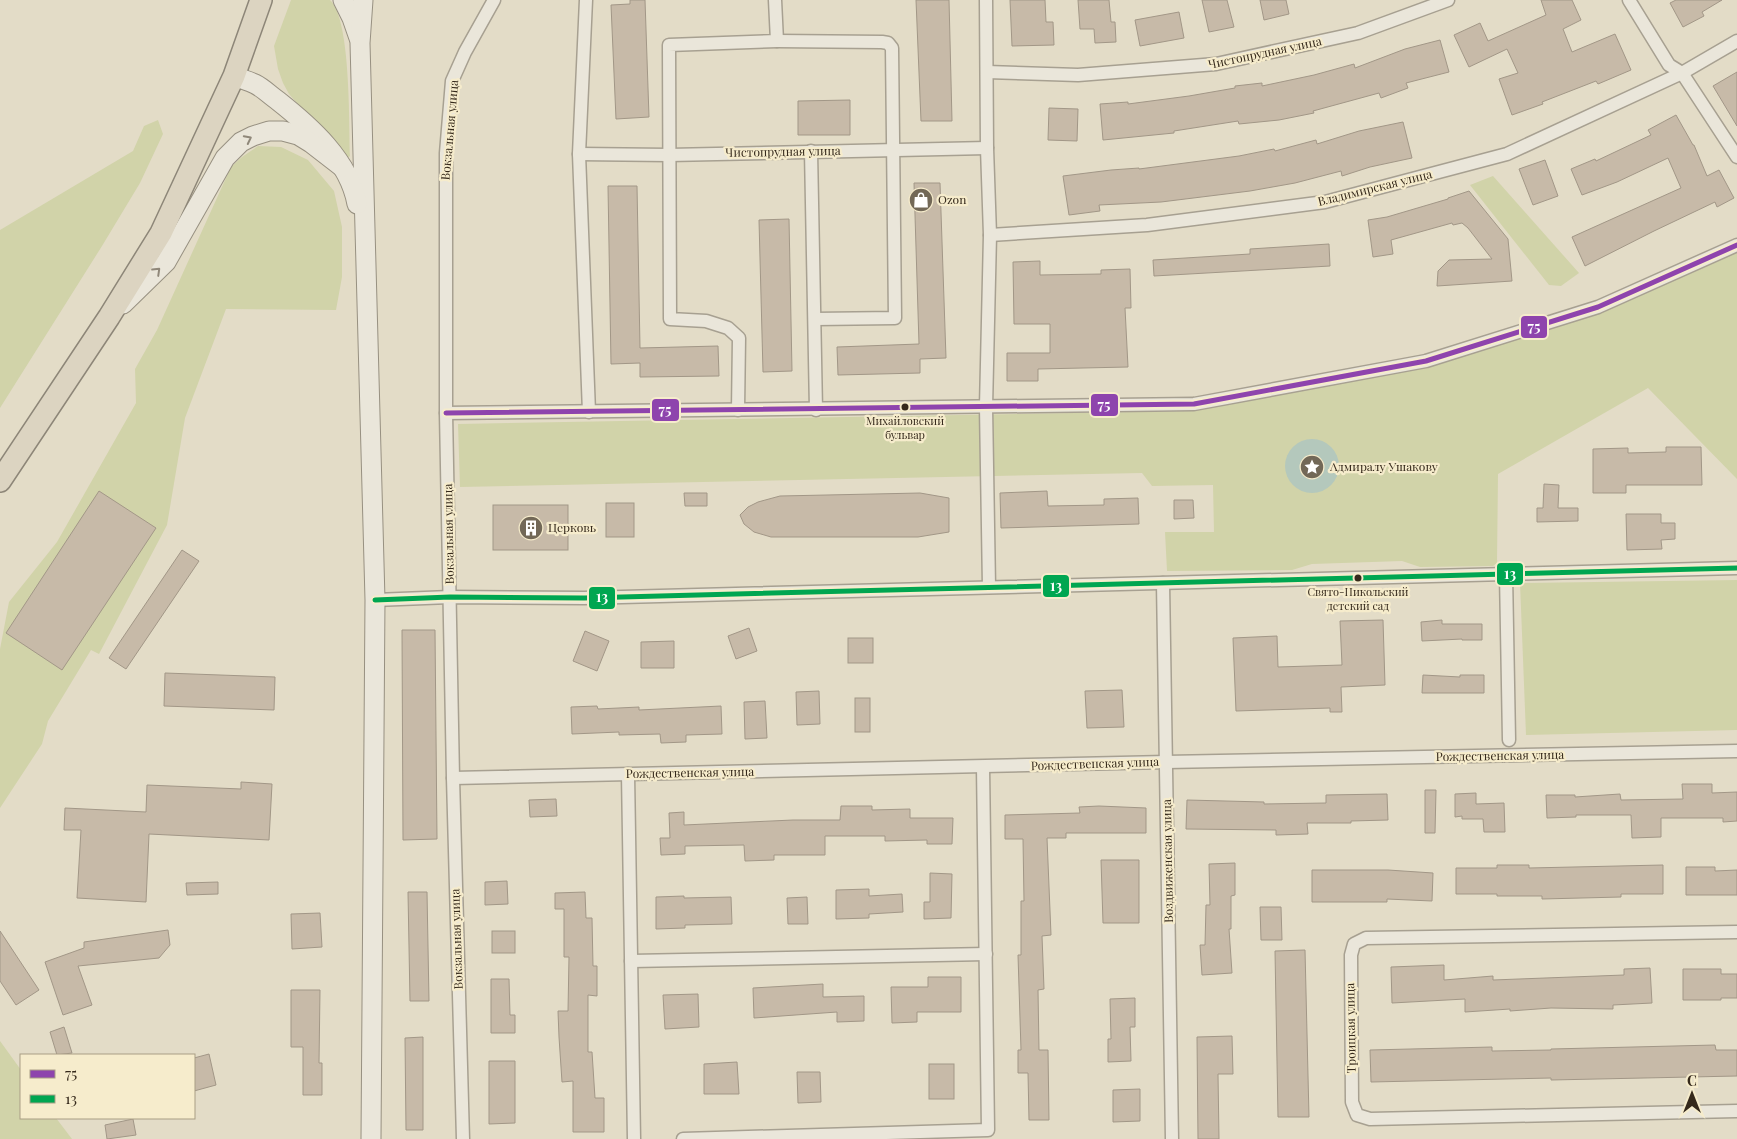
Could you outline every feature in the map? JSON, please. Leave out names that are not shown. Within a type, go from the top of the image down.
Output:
[{"type":"highway","points":[[0,481],[109,317],[161,233],[234,76],[261,0]]},
{"type":"main road","points":[[343,0],[352,18],[360,43]]},
{"type":"main road","points":[[363,0],[360,43],[375,600],[371,1139]]},
{"type":"main road","points":[[234,76],[257,84],[297,116],[322,141],[342,167],[352,184],[355,195],[365,254]]},
{"type":"main road","points":[[109,317],[166,262],[224,158],[241,142],[269,131],[284,131],[298,135],[312,143],[342,167]]},
{"type":"street","name":"Вокзальная улица","points":[[463,1139],[453,778],[446,413],[446,153],[452,81],[465,52],[494,0]]},
{"type":"street","points":[[586,0],[579,154],[589,412]]},
{"type":"street","points":[[775,0],[777,41]]},
{"type":"street","points":[[986,0],[987,148],[990,235],[986,408],[990,587]]},
{"type":"street","name":"Чистопрудная улица","points":[[987,72],[1078,75],[1216,64],[1358,33],[1448,0]]},
{"type":"street","points":[[1629,0],[1668,65],[1682,73],[1737,157]]},
{"type":"street","points":[[738,410],[739,338],[728,328],[706,321],[670,319],[669,45],[777,41],[888,43],[892,48],[895,318],[815,319]]},
{"type":"street","name":"Владимирская улица","points":[[990,235],[1147,225],[1325,202],[1507,154],[1682,73],[1737,41]]},
{"type":"street","name":"Чистопрудная улица","points":[[579,154],[669,155],[987,148]]},
{"type":"street","points":[[811,151],[816,410]]},
{"type":"street","points":[[446,413],[1194,404],[1426,362],[1598,307],[1737,244]]},
{"type":"street","points":[[375,600],[450,597],[584,598],[1737,568]]},
{"type":"street","points":[[1506,574],[1509,740]]},
{"type":"street","name":"Воздвиженская улица","points":[[1163,583],[1172,1139]]},
{"type":"street","name":"Рождественская улица","points":[[453,778],[1737,751]]},
{"type":"street","points":[[682,1139],[988,1130],[983,767]]},
{"type":"street","points":[[628,774],[634,1139]]},
{"type":"street","name":"Троицкая улица","points":[[1737,932],[1366,938],[1354,944],[1350,955],[1352,1102],[1356,1115],[1370,1119],[1737,1111]]},
{"type":"street","points":[[631,962],[986,954]]},
{"type":"green space","points":[[291,0],[330,0],[337,11],[342,28],[348,73],[350,156],[346,159],[289,94],[278,69],[274,46]]},
{"type":"green space","points":[[158,120],[163,134],[140,183],[0,408],[0,230],[133,151],[144,126]]},
{"type":"green space","points":[[258,146],[281,147],[308,160],[334,191],[342,227],[342,277],[336,310],[226,309],[185,418],[167,525],[99,654],[91,650],[48,721],[42,744],[0,808],[0,649],[9,602],[57,542],[136,403],[135,369],[157,330],[231,167]]},
{"type":"green space","points":[[1493,176],[1579,273],[1561,286],[1549,285],[1470,185]]},
{"type":"green space","points":[[1737,252],[1737,479],[1648,388],[1498,474],[1497,563],[1493,566],[1420,567],[1402,561],[1312,564],[1292,570],[1167,571],[1165,532],[1214,532],[1213,485],[1152,486],[1142,473],[460,487],[458,424],[1190,411],[1426,366],[1578,318]]},
{"type":"green space","points":[[1737,580],[1737,730],[1526,735],[1520,583]]},
{"type":"green space","points":[[0,1041],[20,1069],[20,1119],[57,1119],[72,1139],[0,1139]]},
{"type":"shaded area","points":[[1312,439],[1322,441],[1331,447],[1337,456],[1339,466],[1337,476],[1331,485],[1322,491],[1312,493],[1302,491],[1293,485],[1287,476],[1285,466],[1287,456],[1293,447],[1302,441]]},
{"type":"building","points":[[630,0],[645,0],[649,117],[616,119],[611,5],[630,4]]},
{"type":"building","points":[[916,0],[949,0],[952,121],[921,121]]},
{"type":"building","points":[[1010,0],[1045,0],[1046,22],[1053,22],[1054,45],[1012,46]]},
{"type":"building","points":[[1078,0],[1109,0],[1111,22],[1115,22],[1116,42],[1095,43],[1094,29],[1080,29]]},
{"type":"building","points":[[1202,0],[1227,0],[1234,27],[1209,32]]},
{"type":"building","points":[[1260,0],[1286,0],[1289,14],[1264,20]]},
{"type":"building","points":[[1541,0],[1572,0],[1581,20],[1563,29],[1572,52],[1615,34],[1631,70],[1598,84],[1596,81],[1512,115],[1499,79],[1518,73],[1507,49],[1469,67],[1454,35],[1480,23],[1488,41],[1546,15]]},
{"type":"building","points":[[1676,0],[1722,0],[1702,12],[1704,16],[1683,27],[1670,3]]},
{"type":"building","points":[[1179,12],[1184,38],[1140,46],[1135,20]]},
{"type":"building","points":[[1440,40],[1449,72],[1406,83],[1408,88],[1381,98],[1379,93],[1313,111],[1314,113],[1279,120],[1239,124],[1238,121],[1174,131],[1174,133],[1103,140],[1100,104],[1128,102],[1128,104],[1189,96],[1235,88],[1235,86],[1262,83],[1262,86],[1354,64],[1355,68],[1405,49]]},
{"type":"building","points":[[1737,72],[1737,126],[1713,86]]},
{"type":"building","points":[[850,100],[850,135],[798,135],[798,101]]},
{"type":"building","points":[[1049,108],[1078,109],[1077,141],[1048,140]]},
{"type":"building","points":[[1676,115],[1694,145],[1707,176],[1719,170],[1734,198],[1717,207],[1715,202],[1585,266],[1572,237],[1681,188],[1668,158],[1617,182],[1582,195],[1571,169],[1595,159],[1596,161],[1651,135],[1648,130]]},
{"type":"building","points":[[1403,122],[1412,158],[1370,167],[1342,176],[1341,171],[1295,183],[1250,191],[1161,202],[1099,205],[1100,211],[1069,215],[1063,176],[1111,170],[1139,169],[1239,156],[1274,149],[1275,151],[1316,140],[1317,144],[1359,131]]},
{"type":"building","points":[[1545,160],[1558,196],[1533,205],[1519,169]]},
{"type":"building","points":[[914,183],[940,183],[946,358],[920,359],[920,373],[838,375],[837,347],[919,344]]},
{"type":"building","points":[[608,186],[637,186],[640,348],[718,346],[719,376],[640,377],[640,363],[611,364]]},
{"type":"building","points":[[1469,191],[1508,239],[1512,281],[1437,286],[1438,271],[1449,260],[1492,259],[1462,223],[1453,225],[1452,223],[1391,240],[1393,254],[1373,257],[1368,220],[1387,217]]},
{"type":"building","points":[[789,219],[792,371],[763,372],[759,220]]},
{"type":"building","points":[[1329,244],[1330,266],[1154,276],[1153,260],[1250,254],[1250,249]]},
{"type":"building","points":[[1040,261],[1040,275],[1101,274],[1101,270],[1130,269],[1131,308],[1125,308],[1128,367],[1038,369],[1038,381],[1007,381],[1007,353],[1050,353],[1050,324],[1014,324],[1013,262]]},
{"type":"building","points":[[1666,447],[1701,447],[1702,485],[1626,485],[1626,493],[1593,493],[1593,449],[1628,448],[1628,453],[1666,452]]},
{"type":"building","points":[[1544,484],[1559,485],[1558,508],[1578,508],[1578,521],[1537,522],[1537,508],[1543,508]]},
{"type":"building","points":[[99,491],[156,528],[62,670],[6,633]]},
{"type":"building","points":[[1047,491],[1048,506],[1104,505],[1104,499],[1138,498],[1139,524],[1001,528],[1000,493]]},
{"type":"building","points":[[684,493],[707,493],[707,506],[685,506]]},
{"type":"building","points":[[920,493],[949,498],[949,532],[918,537],[771,537],[754,532],[744,524],[740,515],[748,507],[758,502],[780,496]]},
{"type":"building","points":[[1174,500],[1193,500],[1194,518],[1174,519]]},
{"type":"building","points":[[606,503],[634,503],[634,537],[606,537]]},
{"type":"building","name":"Церковь","points":[[493,505],[568,505],[568,550],[493,550]]},
{"type":"building","points":[[1626,514],[1661,514],[1661,523],[1675,523],[1675,539],[1661,540],[1662,549],[1627,550]]},
{"type":"building","points":[[182,550],[199,561],[126,669],[109,658]]},
{"type":"building","name":"Свято-Никольский детский сад","points":[[1383,620],[1385,685],[1341,687],[1342,712],[1330,712],[1330,708],[1236,711],[1233,638],[1277,636],[1278,667],[1342,665],[1340,621]]},
{"type":"building","points":[[1442,620],[1442,624],[1482,624],[1482,640],[1422,641],[1421,622]]},
{"type":"building","points":[[749,628],[757,651],[736,659],[728,636]]},
{"type":"building","points":[[402,630],[435,630],[437,839],[403,840]]},
{"type":"building","points":[[585,631],[609,641],[597,671],[573,661]]},
{"type":"building","points":[[848,638],[873,638],[873,663],[848,663]]},
{"type":"building","points":[[674,641],[674,668],[641,668],[641,642]]},
{"type":"building","points":[[165,673],[275,677],[274,710],[164,706]]},
{"type":"building","points":[[1423,675],[1460,677],[1460,675],[1484,675],[1484,693],[1422,693]]},
{"type":"building","points":[[1122,690],[1124,727],[1087,728],[1085,691]]},
{"type":"building","points":[[819,691],[820,724],[797,725],[796,692]]},
{"type":"building","points":[[855,698],[870,698],[870,732],[855,732]]},
{"type":"building","points":[[765,701],[767,738],[745,739],[744,702]]},
{"type":"building","points":[[597,706],[598,709],[639,707],[639,710],[721,706],[722,734],[686,735],[686,742],[661,743],[660,734],[619,735],[619,732],[572,734],[571,707]]},
{"type":"building","points":[[241,782],[272,784],[269,840],[149,834],[146,902],[77,898],[81,830],[64,830],[65,808],[146,812],[147,785],[241,789]]},
{"type":"building","points":[[1682,784],[1712,784],[1712,793],[1737,792],[1737,821],[1723,822],[1723,818],[1661,818],[1661,837],[1632,838],[1631,815],[1576,815],[1576,817],[1547,818],[1546,795],[1575,795],[1575,797],[1620,794],[1621,800],[1683,799]]},
{"type":"building","points":[[1425,790],[1436,790],[1435,833],[1425,833]]},
{"type":"building","points":[[1476,793],[1476,804],[1504,803],[1505,832],[1484,832],[1483,819],[1455,817],[1455,794]]},
{"type":"building","points":[[1387,794],[1388,820],[1351,821],[1351,823],[1307,823],[1308,834],[1276,835],[1276,830],[1186,829],[1187,800],[1264,802],[1264,804],[1326,803],[1326,795]]},
{"type":"building","points":[[556,799],[557,816],[530,817],[529,800]]},
{"type":"building","points":[[841,806],[872,806],[872,810],[910,809],[910,818],[953,818],[952,844],[927,844],[927,840],[885,841],[885,836],[825,836],[825,855],[774,855],[774,860],[745,861],[744,845],[685,846],[685,854],[661,855],[660,838],[670,838],[669,813],[684,812],[684,825],[793,820],[840,820]]},
{"type":"building","points":[[1079,807],[1146,808],[1146,833],[1066,833],[1066,838],[1047,838],[1051,935],[1042,936],[1044,989],[1038,990],[1039,1050],[1048,1050],[1049,1120],[1029,1120],[1028,1073],[1018,1073],[1018,1050],[1021,1050],[1018,955],[1021,955],[1021,901],[1024,901],[1023,839],[1005,839],[1005,815],[1080,813]]},
{"type":"building","points":[[1101,860],[1139,860],[1139,923],[1103,923]]},
{"type":"building","points":[[1235,863],[1235,895],[1231,896],[1231,929],[1229,929],[1232,973],[1202,975],[1200,945],[1205,945],[1206,905],[1210,905],[1209,864]]},
{"type":"building","points":[[1497,865],[1529,865],[1529,868],[1663,865],[1663,894],[1621,894],[1621,897],[1542,899],[1542,896],[1456,894],[1456,868],[1497,868]]},
{"type":"building","points":[[1686,867],[1715,867],[1715,871],[1737,870],[1737,895],[1686,895]]},
{"type":"building","points":[[1312,870],[1388,870],[1433,873],[1432,901],[1387,899],[1387,902],[1312,902]]},
{"type":"building","points":[[930,873],[952,874],[951,918],[924,919],[924,902],[930,902]]},
{"type":"building","points":[[507,881],[508,904],[485,905],[485,882]]},
{"type":"building","points":[[218,882],[218,894],[187,895],[186,883]]},
{"type":"building","points":[[869,889],[869,896],[902,894],[903,912],[869,914],[869,918],[836,919],[836,890]]},
{"type":"building","points":[[408,892],[427,892],[429,1001],[410,1001]]},
{"type":"building","points":[[585,892],[586,918],[592,918],[593,966],[597,966],[597,996],[588,995],[588,1052],[592,1052],[595,1098],[604,1098],[604,1132],[573,1132],[573,1081],[562,1082],[558,1011],[568,1011],[569,957],[564,957],[564,909],[555,909],[555,893]]},
{"type":"building","points":[[684,896],[684,898],[731,897],[732,924],[685,925],[685,928],[656,929],[656,897]]},
{"type":"building","points":[[807,897],[808,924],[788,924],[787,898]]},
{"type":"building","points":[[1260,907],[1281,907],[1282,940],[1261,940]]},
{"type":"building","points":[[320,913],[322,947],[292,949],[291,914]]},
{"type":"building","points":[[168,930],[170,945],[159,958],[78,966],[92,1005],[63,1015],[45,962],[84,948],[84,942]]},
{"type":"building","points":[[0,931],[39,990],[16,1005],[0,981]]},
{"type":"building","points":[[492,931],[515,931],[515,953],[492,953]]},
{"type":"building","points":[[1305,950],[1309,1117],[1278,1117],[1275,951]]},
{"type":"building","points":[[1444,965],[1444,980],[1493,976],[1493,980],[1624,975],[1624,969],[1650,968],[1652,1003],[1613,1005],[1613,1009],[1551,1008],[1465,1012],[1465,999],[1392,1003],[1391,967]]},
{"type":"building","points":[[1683,969],[1721,969],[1721,974],[1737,974],[1737,998],[1683,1000]]},
{"type":"building","points":[[928,977],[961,977],[961,1012],[917,1012],[917,1022],[892,1023],[891,987],[928,987]]},
{"type":"building","points":[[491,979],[509,979],[510,1015],[515,1015],[515,1033],[491,1033]]},
{"type":"building","points":[[823,984],[823,997],[864,996],[864,1021],[837,1022],[837,1012],[754,1018],[753,988]]},
{"type":"building","points":[[291,990],[320,990],[319,1063],[322,1063],[322,1095],[303,1095],[303,1047],[291,1047]]},
{"type":"building","points":[[698,994],[699,1027],[665,1029],[663,995]]},
{"type":"building","points":[[1135,998],[1135,1027],[1130,1027],[1131,1061],[1108,1062],[1108,1039],[1111,1039],[1110,999]]},
{"type":"building","points":[[64,1027],[72,1053],[57,1054],[50,1032]]},
{"type":"building","points":[[1232,1036],[1233,1074],[1218,1074],[1219,1139],[1198,1139],[1197,1037]]},
{"type":"building","points":[[423,1037],[423,1130],[406,1130],[405,1038]]},
{"type":"building","points":[[1715,1045],[1716,1050],[1737,1050],[1737,1076],[1371,1082],[1370,1050],[1492,1047],[1492,1051]]},
{"type":"building","points":[[209,1054],[216,1085],[195,1091],[195,1058]]},
{"type":"building","points":[[489,1061],[515,1061],[515,1123],[489,1124]]},
{"type":"building","points":[[737,1062],[739,1094],[704,1094],[704,1064]]},
{"type":"building","points":[[929,1064],[954,1064],[954,1099],[929,1099]]},
{"type":"building","points":[[797,1072],[820,1072],[821,1102],[798,1103]]},
{"type":"building","points":[[1140,1089],[1140,1121],[1113,1122],[1113,1090]]},
{"type":"building","points":[[133,1119],[136,1135],[107,1139],[105,1125]]},
{"type":"transit line","name":"75","points":[[446,413],[1194,404],[1426,361],[1598,307],[1737,245]]},
{"type":"transit line","name":"13","points":[[375,600],[450,597],[584,598],[1737,568]]},
{"type":"place","name":"Ozon","points":[[921,200]]},
{"type":"place","name":"Михайловский бульвар","points":[[905,407]]},
{"type":"place","name":"Адмиралу Ушакову","points":[[1312,467]]},
{"type":"place","name":"Церковь","points":[[531,528]]},
{"type":"place","name":"Свято-Никольский детский сад","points":[[1358,578]]}]
